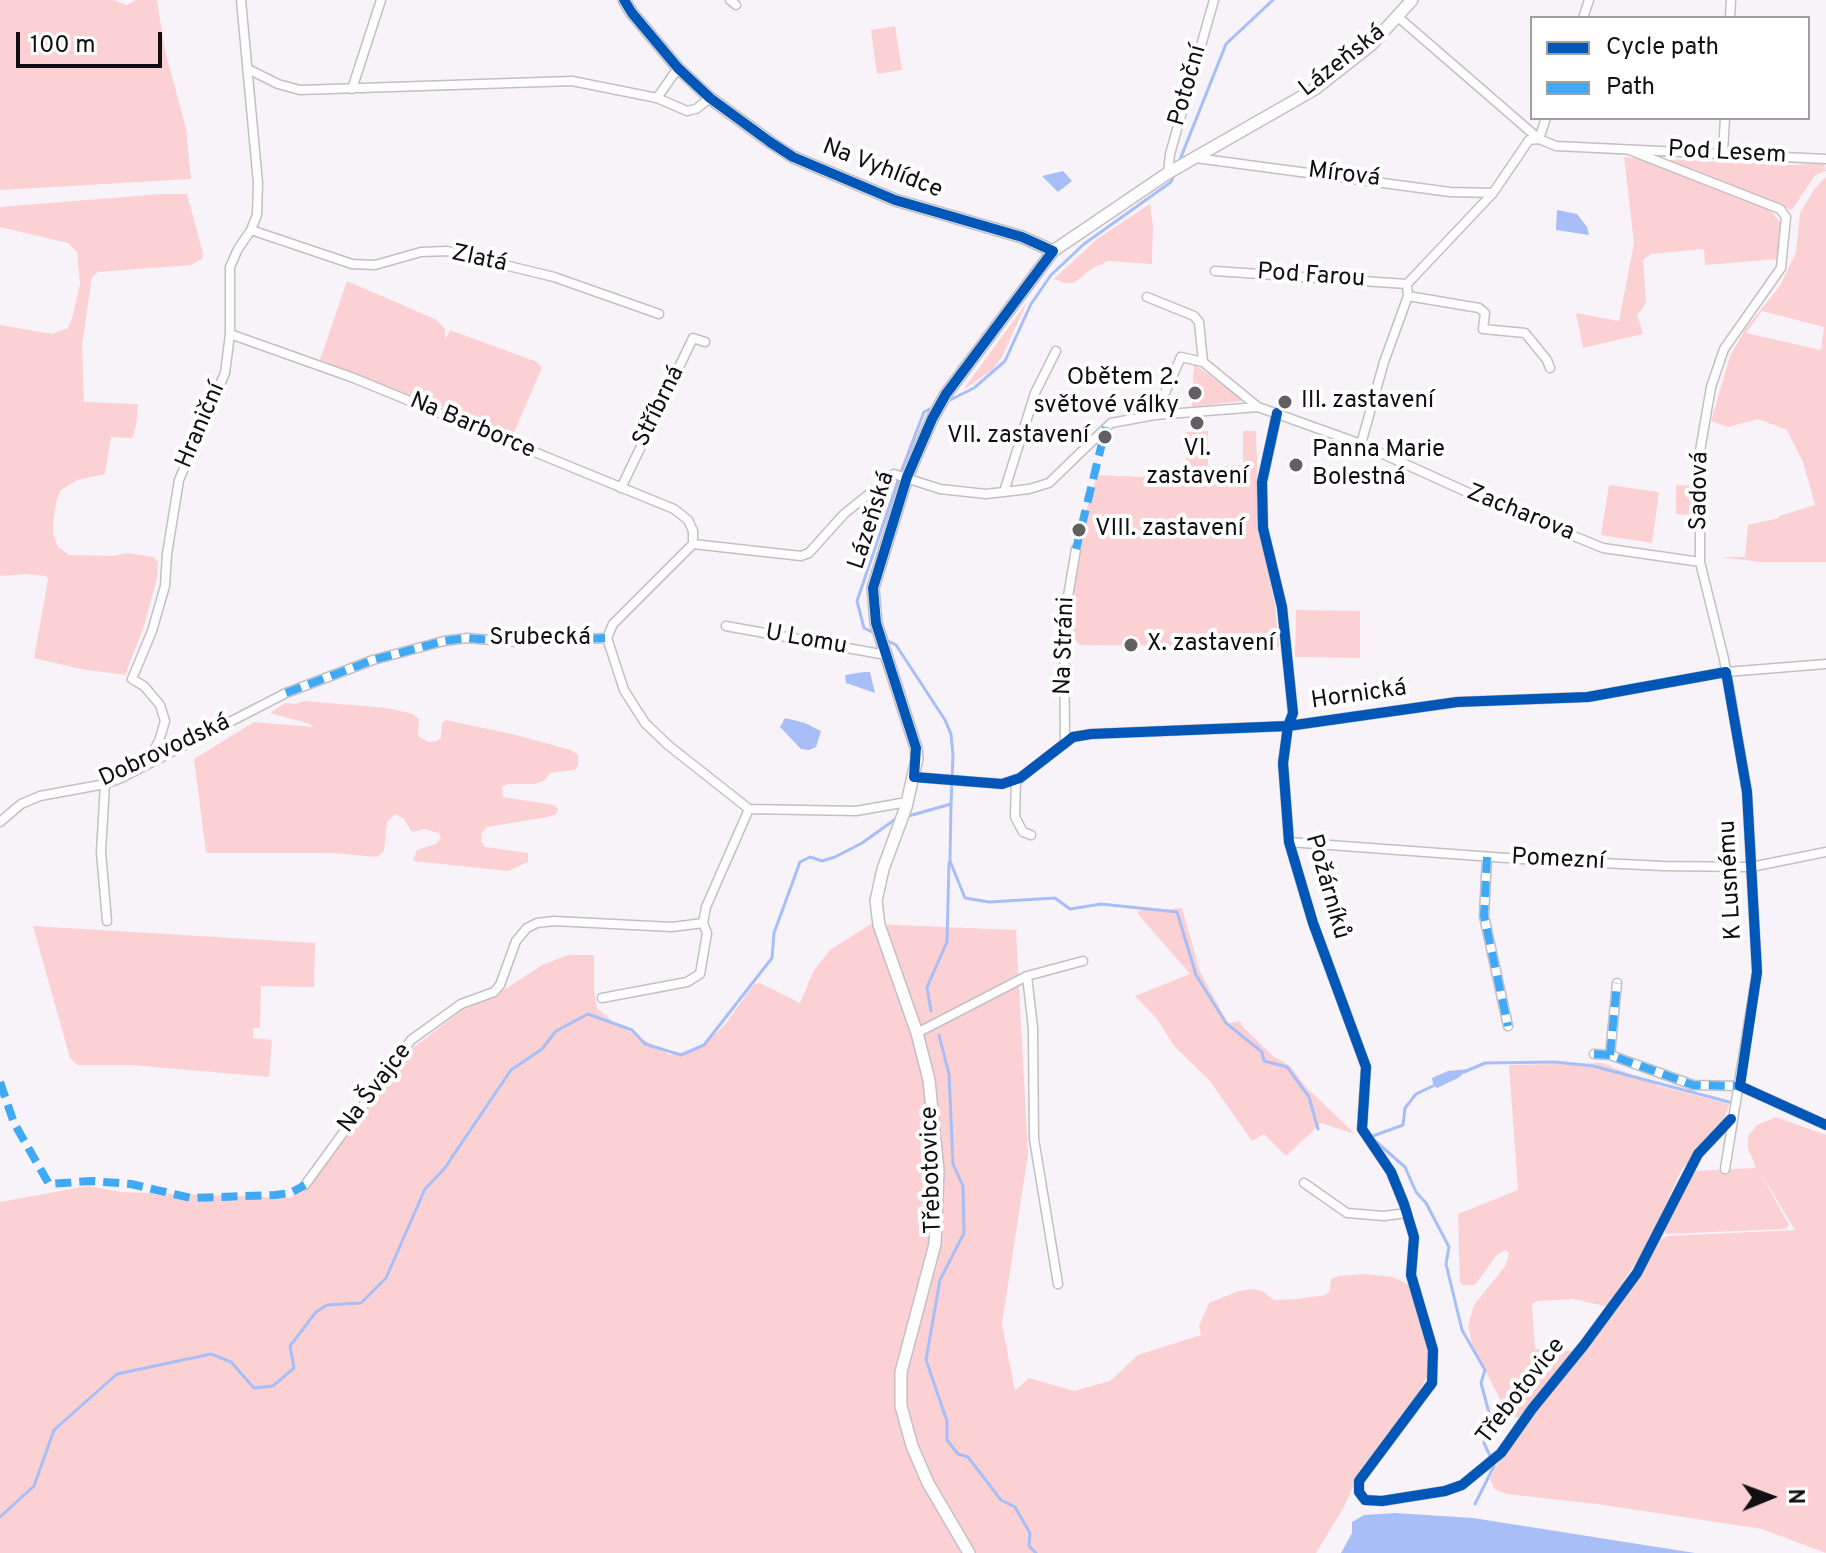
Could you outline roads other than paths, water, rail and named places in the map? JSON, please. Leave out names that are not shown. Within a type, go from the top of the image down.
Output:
[{"type":"street","name":"Hraniční","points":[[146,764],[159,741],[165,721],[160,705],[144,686],[132,679],[152,631],[165,586],[179,480],[220,388],[227,360],[230,267],[257,215],[258,183],[250,70],[241,0]]},
{"type":"street","points":[[352,89],[381,0]]},
{"type":"street","name":"Na Vyhlídce","points":[[624,0],[678,68],[710,98],[793,157],[895,200],[1022,237],[1053,251]]},
{"type":"street","name":"Potoční","points":[[1168,173],[1170,154],[1214,0]]},
{"type":"street","name":"Lázeňská","points":[[899,826],[914,777],[916,748],[876,623],[873,588],[901,476],[946,394],[1053,251],[1168,173],[1315,89],[1371,45],[1412,0]]},
{"type":"street","name":"Pod Lesem","points":[[1398,17],[1539,139],[1556,146],[1826,159]]},
{"type":"street","points":[[657,98],[678,68]]},
{"type":"street","points":[[250,70],[278,84],[300,90],[572,81],[657,98],[687,111],[696,109],[710,98]]},
{"type":"street","points":[[1361,444],[1384,362],[1408,296],[1407,284],[1493,193],[1529,140],[1539,139],[1545,120]]},
{"type":"street","points":[[1723,152],[1725,120]]},
{"type":"street","name":"Pod Lesem","points":[[1629,150],[1766,203]]},
{"type":"street","name":"Mírová","points":[[1196,158],[1450,192],[1493,193]]},
{"type":"street","name":"Sadová","points":[[1726,672],[1700,562],[1700,451],[1708,400],[1724,349],[1781,268],[1786,217],[1780,209],[1766,203]]},
{"type":"street","name":"Zlatá","points":[[251,230],[352,264],[375,265],[421,252],[447,251],[554,277],[659,314]]},
{"type":"street","name":"Pod Farou","points":[[1215,271],[1407,284]]},
{"type":"street","points":[[1408,296],[1479,308],[1485,313],[1483,329],[1525,333],[1550,368]]},
{"type":"street","points":[[1147,297],[1194,316],[1199,322],[1203,362],[1181,357],[1155,415]]},
{"type":"street","name":"Na Barborce","points":[[230,334],[351,377],[674,509],[688,520],[693,531],[693,544]]},
{"type":"street","name":"Stříbrná","points":[[621,488],[693,338],[705,342]]},
{"type":"street","points":[[1004,492],[1035,393],[1056,351]]},
{"type":"street","name":"Zacharova","points":[[1203,362],[1258,407],[1361,444],[1603,548],[1700,562]]},
{"type":"street","name":"Zacharova","points":[[901,476],[940,489],[986,494],[1029,489],[1049,483],[1111,423],[1155,415],[1258,407]]},
{"type":"street","name":"Požárníků","points":[[1277,413],[1262,482],[1263,528],[1282,607],[1293,713],[1283,763],[1289,842],[1313,923],[1366,1067],[1362,1129],[1391,1172],[1405,1208]]},
{"type":"street","points":[[607,638],[613,624],[693,544],[794,556],[806,554],[844,514],[901,476]]},
{"type":"street","name":"Na Stráni","points":[[1065,744],[1064,620],[1076,549]]},
{"type":"street","name":"U Lomu","points":[[726,626],[885,651]]},
{"type":"street","name":"Srubecká","points":[[286,693],[373,660],[444,641],[467,638],[517,642],[607,638],[624,690],[645,723],[749,809]]},
{"type":"street","name":"Hornická","points":[[1016,780],[1073,737],[1091,734],[1288,726],[1457,702],[1588,697],[1726,672],[1826,664]]},
{"type":"street","name":"K Lusnému","points":[[1725,1169],[1757,972],[1747,792],[1726,672]]},
{"type":"street","name":"Dobrovodská","points":[[0,822],[21,804],[40,796],[105,784],[286,693]]},
{"type":"street","points":[[914,777],[1002,784],[1016,780],[1015,817],[1023,832],[1031,835]]},
{"type":"street","points":[[105,784],[101,852],[107,921]]},
{"type":"street","points":[[602,998],[687,982],[700,974],[707,933],[703,923],[706,907],[749,809],[757,812],[856,811],[906,804]]},
{"type":"street","name":"Třebotovice","points":[[899,826],[883,869],[876,901],[879,925],[917,1033],[929,1080],[938,1171],[935,1244],[901,1372],[901,1406],[912,1446],[928,1483],[969,1553]]},
{"type":"street","name":"Pomezní","points":[[1289,842],[1663,866],[1751,867],[1826,852]]},
{"type":"street","points":[[1487,857],[1484,916],[1508,1026]]},
{"type":"street","name":"Na Švajce","points":[[305,1185],[411,1040],[461,1004],[494,992],[500,985],[516,941],[527,928],[554,921],[672,927],[703,923]]},
{"type":"street","points":[[917,1033],[1027,976],[1083,961]]},
{"type":"street","points":[[1027,976],[1033,1028],[1034,1139],[1058,1284]]},
{"type":"street","points":[[1610,1055],[1617,983]]},
{"type":"street","points":[[1594,1054],[1610,1055],[1693,1085],[1740,1086],[1826,1125]]},
{"type":"street","name":"Třebotovice","points":[[1405,1208],[1414,1237],[1411,1275],[1433,1350],[1432,1383],[1359,1481],[1359,1492],[1370,1501],[1445,1491],[1462,1485],[1501,1453],[1637,1273],[1698,1154],[1731,1119]]},
{"type":"street","points":[[1304,1183],[1347,1213],[1384,1216],[1405,1208]]},
{"type":"water","points":[[1063,171],[1072,181],[1058,192],[1042,176]]},
{"type":"water","points":[[1557,210],[1577,214],[1589,235],[1556,230]]},
{"type":"water","points":[[870,672],[875,693],[846,683],[845,675]]},
{"type":"water","points":[[785,718],[821,731],[816,747],[801,749],[780,727]]},
{"type":"water","points":[[1469,1069],[1437,1088],[1433,1084],[1432,1078],[1448,1071]]},
{"type":"water","points":[[1395,1513],[1473,1518],[1695,1553],[1341,1553],[1352,1533],[1352,1522],[1364,1515]]},
{"type":"waterway","points":[[1179,162],[1226,44],[1273,0]]},
{"type":"waterway","points":[[946,402],[974,388],[1005,361],[1031,304],[1051,275],[1084,244],[1171,182],[1175,173]]},
{"type":"waterway","points":[[874,633],[864,628],[857,601],[924,412],[932,408]]},
{"type":"waterway","points":[[884,639],[896,645],[951,734],[951,804],[905,817]]},
{"type":"waterway","points":[[951,804],[950,861],[965,898],[989,902],[1055,898],[1070,909],[1101,904],[1177,912],[1196,975],[1226,1023],[1262,1052],[1264,1061],[1287,1067],[1309,1097],[1318,1129]]},
{"type":"waterway","points":[[0,1517],[34,1486],[54,1430],[117,1374],[211,1354],[231,1362],[254,1388],[273,1386],[294,1368],[290,1346],[316,1312],[327,1305],[361,1303],[386,1278],[425,1189],[444,1169],[511,1070],[542,1049],[556,1031],[588,1014],[632,1030],[645,1044],[681,1055],[704,1045],[772,958],[774,933],[800,862],[810,857],[822,861],[835,857],[862,843],[897,818]]},
{"type":"waterway","points":[[931,1011],[927,987],[947,942],[949,863]]},
{"type":"waterway","points":[[939,1035],[949,1074],[953,1164],[963,1186],[964,1233],[940,1280],[926,1360],[947,1421],[947,1440],[958,1454],[968,1457],[1001,1500],[1015,1507],[1030,1533],[1029,1546],[1036,1553]]},
{"type":"waterway","points":[[1464,1072],[1485,1063],[1555,1062],[1593,1066],[1729,1102]]},
{"type":"waterway","points":[[1370,1137],[1403,1125],[1405,1108],[1416,1094],[1435,1085]]},
{"type":"waterway","points":[[1373,1139],[1405,1167],[1416,1192],[1426,1203],[1449,1247],[1446,1264],[1462,1330],[1485,1370],[1481,1383],[1489,1413],[1484,1443],[1491,1458]]},
{"type":"waterway","points":[[1475,1504],[1494,1466]]},
{"type":"place","name":"Obětem 2. světové války","points":[[1195,393]]},
{"type":"place","name":"III. zastavení","points":[[1285,402]]},
{"type":"place","name":"VI. zastavení","points":[[1197,423]]},
{"type":"place","name":"VII. zastavení","points":[[1105,437]]},
{"type":"place","name":"Panna Marie Bolestná","points":[[1296,465]]},
{"type":"place","name":"VIII. zastavení","points":[[1079,530]]},
{"type":"place","name":"X. zastavení","points":[[1131,645]]}]
